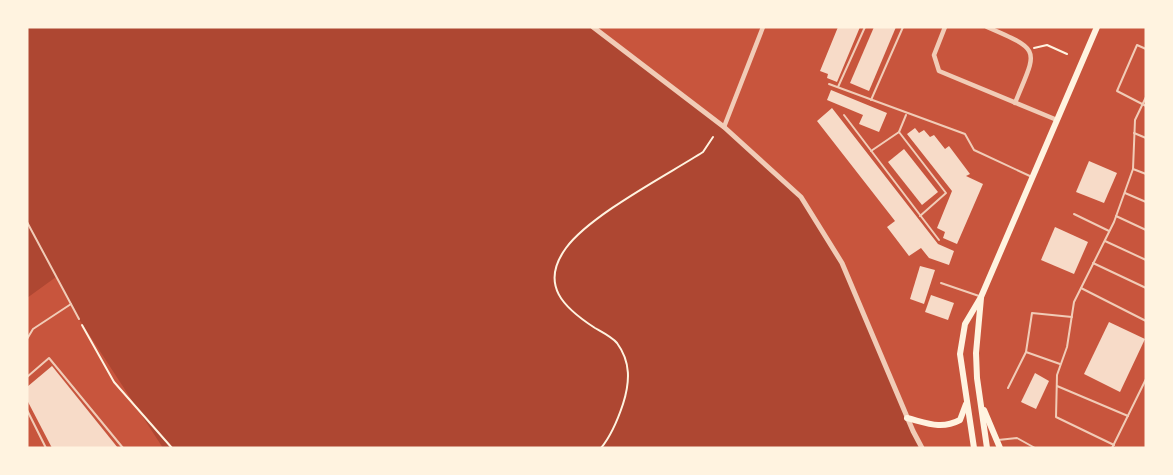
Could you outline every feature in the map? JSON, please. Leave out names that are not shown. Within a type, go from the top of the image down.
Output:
[{"type":"main road","points":[[974,448],[960,354],[965,324],[981,297],[1096,27]]},
{"type":"main road","points":[[981,297],[981,328],[976,353],[987,448]]},
{"type":"main road","points":[[908,418],[934,426],[948,426],[960,420],[966,403]]},
{"type":"main road","points":[[981,405],[1000,448]]},
{"type":"street","points":[[724,127],[763,27]]},
{"type":"street","points":[[945,27],[933,55],[939,71],[1057,120]]},
{"type":"street","points":[[987,27],[1024,43],[1032,55],[1031,64],[1015,104]]},
{"type":"street","points":[[596,28],[724,127],[801,197],[836,253],[922,448]]},
{"type":"lane","points":[[838,88],[865,27]]},
{"type":"lane","points":[[871,100],[903,27]]},
{"type":"lane","points":[[1144,105],[1117,90],[1137,45],[1146,49]]},
{"type":"lane","points":[[829,84],[965,134],[974,150],[1032,177]]},
{"type":"lane","points":[[1146,97],[1135,120],[1133,169],[1125,193],[1110,231],[1074,302],[1057,387],[1056,417],[1113,446],[1146,379]]},
{"type":"lane","points":[[871,151],[899,132],[906,114]]},
{"type":"lane","points":[[844,115],[939,240]]},
{"type":"lane","points":[[899,132],[946,194],[920,216]]},
{"type":"lane","points":[[1134,133],[1146,138]]},
{"type":"lane","points":[[1133,169],[1146,174]]},
{"type":"lane","points":[[1125,193],[1146,202]]},
{"type":"lane","points":[[1074,214],[1110,231]]},
{"type":"lane","points":[[1116,216],[1146,230]]},
{"type":"lane","points":[[27,222],[79,320]]},
{"type":"lane","points":[[1105,241],[1146,260]]},
{"type":"lane","points":[[1093,263],[1146,288]]},
{"type":"lane","points":[[941,283],[981,297]]},
{"type":"lane","points":[[1081,288],[1146,321]]},
{"type":"lane","points":[[27,339],[33,329],[71,304]]},
{"type":"lane","points":[[1008,388],[1026,352],[1032,313],[1072,317]]},
{"type":"lane","points":[[1026,352],[1061,365]]},
{"type":"lane","points":[[27,377],[49,358],[123,448]]},
{"type":"lane","points":[[1057,387],[1128,416]]},
{"type":"lane","points":[[27,410],[46,448]]},
{"type":"lane","points":[[996,440],[1017,438],[1035,448]]},
{"type":"path","points":[[1028,50],[1047,45],[1067,54]]},
{"type":"path","points":[[601,448],[619,417],[628,387],[627,361],[616,341],[564,305],[554,284],[554,269],[566,248],[590,225],[703,152],[713,137]]},
{"type":"path","points":[[79,320],[114,382],[172,448]]},
{"type":"shaded area","points":[[27,27],[593,27],[724,127],[801,197],[842,263],[922,448],[163,448],[79,319],[56,277],[27,298]]},
{"type":"building","points":[[838,27],[860,27],[837,82],[827,78],[828,74],[820,71]]},
{"type":"building","points":[[874,27],[896,27],[869,91],[850,83]]},
{"type":"building","points":[[831,90],[887,113],[879,132],[859,124],[863,115],[827,100]]},
{"type":"building","points":[[832,108],[938,244],[954,251],[949,265],[929,258],[921,248],[909,256],[887,227],[895,221],[817,121]]},
{"type":"building","points":[[915,128],[919,133],[924,130],[930,137],[934,135],[945,149],[949,146],[970,174],[966,176],[983,184],[957,244],[943,238],[945,232],[937,228],[952,191],[907,134]]},
{"type":"building","points":[[904,149],[938,192],[922,205],[888,162]]},
{"type":"building","points":[[1089,161],[1117,173],[1104,203],[1076,192]]},
{"type":"building","points":[[1055,227],[1088,242],[1074,274],[1041,260]]},
{"type":"building","points":[[920,266],[935,270],[924,304],[910,299]]},
{"type":"building","points":[[931,295],[954,303],[948,320],[925,312]]},
{"type":"building","points":[[1109,322],[1145,339],[1120,392],[1084,374]]},
{"type":"building","points":[[52,366],[118,448],[52,448],[27,400],[27,387]]},
{"type":"building","points":[[1035,373],[1049,381],[1036,409],[1021,402]]}]
